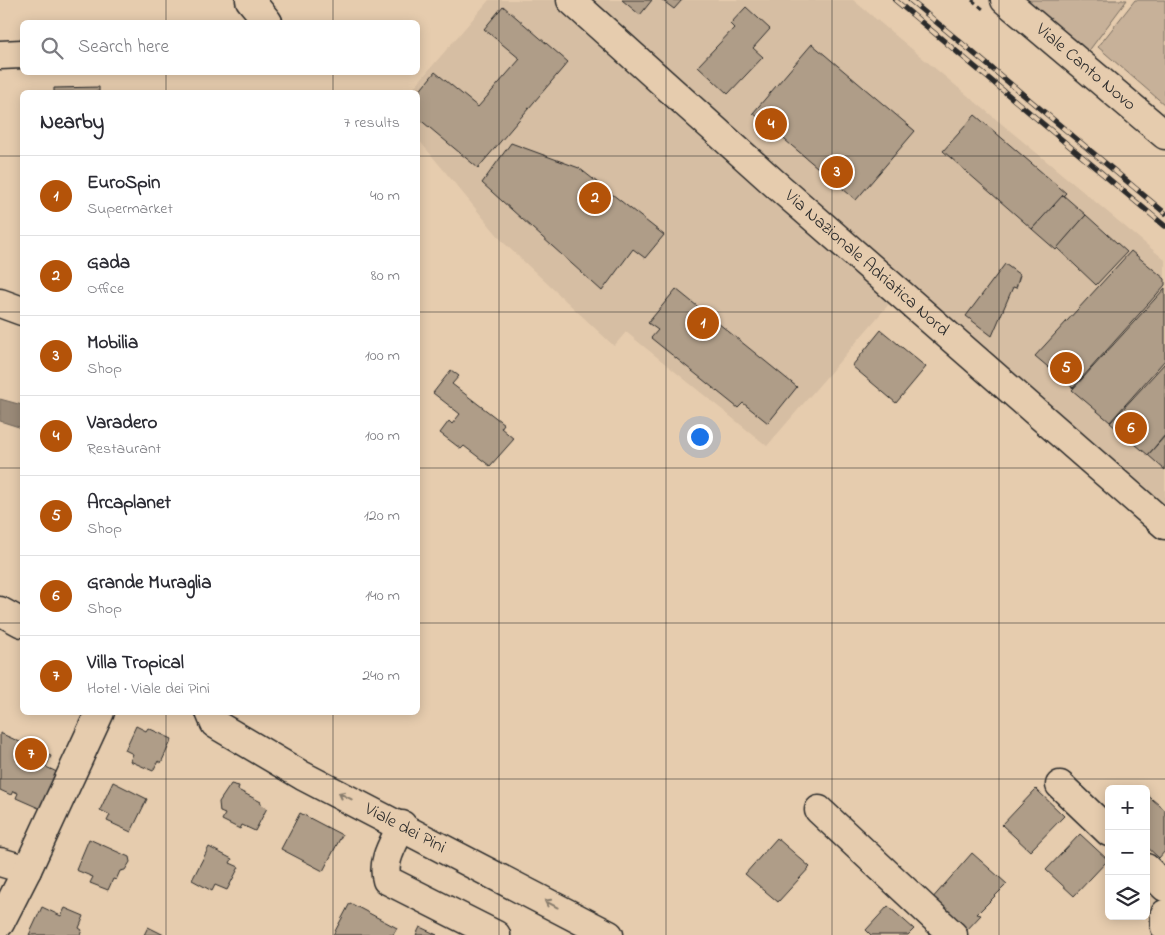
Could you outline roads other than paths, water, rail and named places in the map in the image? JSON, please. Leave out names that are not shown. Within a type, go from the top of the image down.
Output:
[{"type":"street","points":[[250,0],[266,20]]},
{"type":"street","name":"Via Nazionale Adriatica Nord","points":[[571,0],[773,182],[1165,525]]},
{"type":"street","name":"Viale Canto Novo","points":[[1006,0],[1165,135]]},
{"type":"street","points":[[0,54],[20,54]]},
{"type":"street","points":[[0,303],[20,310]]},
{"type":"street","points":[[0,593],[20,603]]},
{"type":"street","points":[[0,610],[20,621]]},
{"type":"street","points":[[0,922],[27,870],[99,715]]},
{"type":"street","name":"Viale dei Pini","points":[[209,715],[215,724],[304,776],[402,825],[573,926],[609,935]]},
{"type":"street","points":[[1060,784],[1107,830]]},
{"type":"street","points":[[819,810],[953,935]]},
{"type":"street","points":[[402,825],[386,862],[384,872],[387,880],[496,935]]},
{"type":"street","points":[[0,862],[27,870]]},
{"type":"street","points":[[1150,872],[1165,887]]},
{"type":"street","points":[[1165,914],[1165,927]]},
{"type":"railway","points":[[895,0],[1165,226]]},
{"type":"railway","points":[[910,0],[1165,213]]},
{"type":"place","name":"Varadero","points":[[771,124]]},
{"type":"place","name":"Mobilia","points":[[837,172]]},
{"type":"place","name":"Gada","points":[[595,198]]},
{"type":"place","name":"EuroSpin","points":[[703,323]]},
{"type":"place","name":"Arcaplanet","points":[[1066,368]]},
{"type":"place","name":"Grande Muraglia","points":[[1131,428]]},
{"type":"place","name":"Villa Tropical","points":[[31,754]]}]
